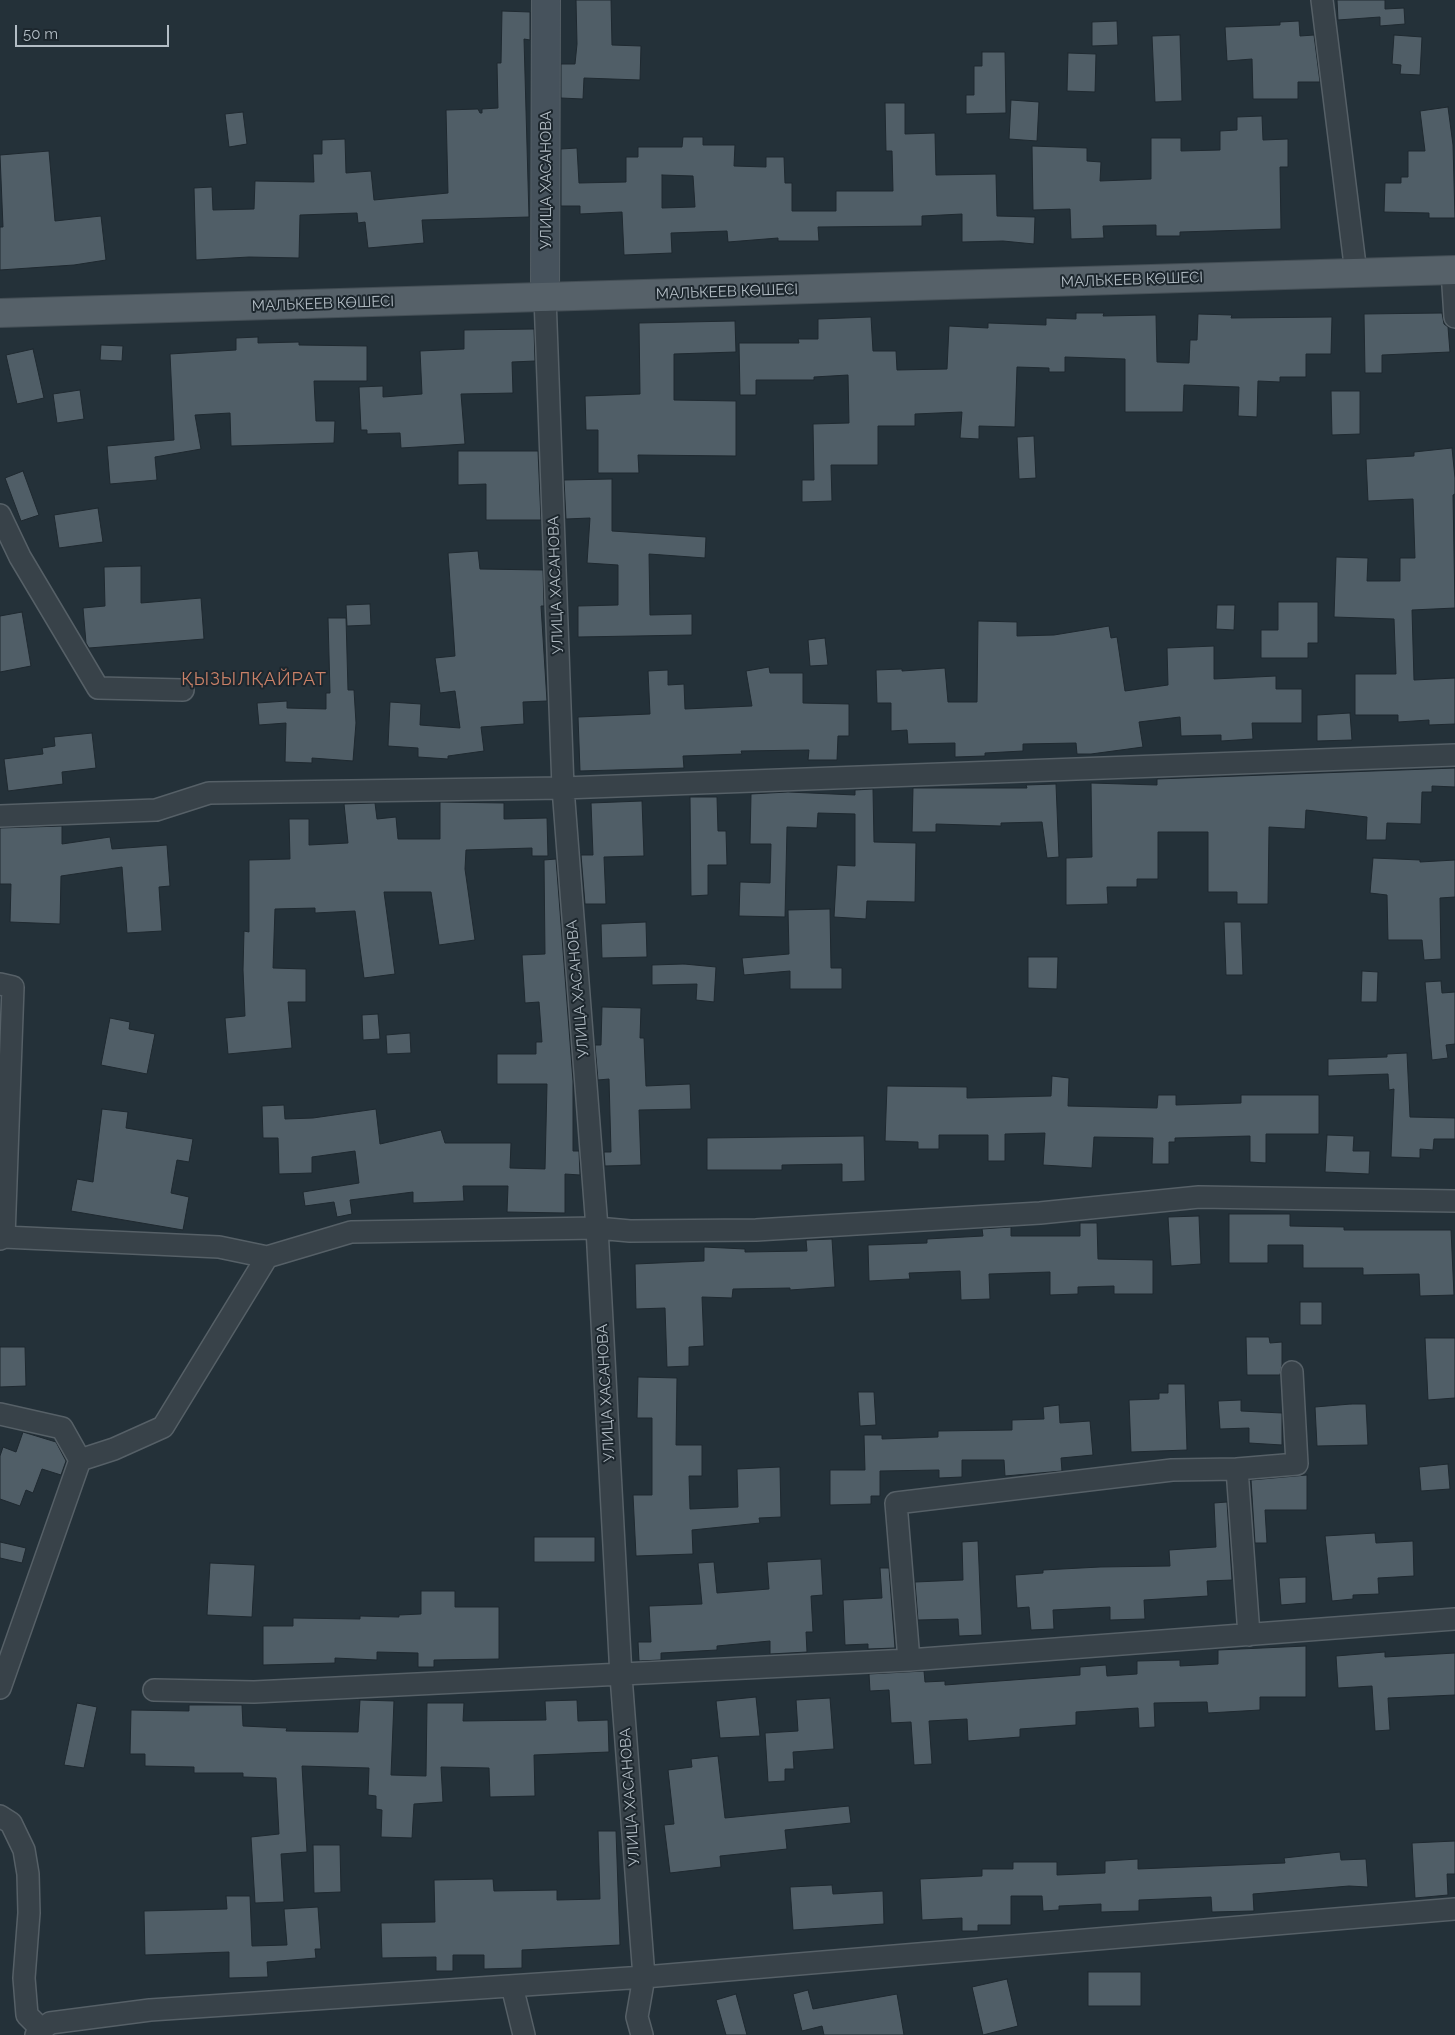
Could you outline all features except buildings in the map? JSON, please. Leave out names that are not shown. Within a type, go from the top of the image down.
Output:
[{"type":"main road","name":"МАЛЬКЕЕВ КӨШЕСІ","points":[[0,313],[1453,270]]},
{"type":"street","name":"УЛИЦА ХАСАНОВА","points":[[546,0],[545,297],[563,788],[597,1228],[622,1676],[644,1977],[637,2017],[642,2035]]},
{"type":"street","points":[[1322,0],[1356,273]]},
{"type":"street","points":[[1453,270],[1455,316]]},
{"type":"street","points":[[0,515],[20,557],[98,688],[183,690]]},
{"type":"street","points":[[0,816],[156,810],[209,794],[563,788],[1455,755]]},
{"type":"street","points":[[0,984],[13,987],[2,1238],[219,1247],[267,1257],[352,1232],[597,1228],[630,1231],[766,1229],[1040,1213],[1199,1197],[1455,1201]]},
{"type":"street","points":[[80,1460],[114,1449],[163,1427],[267,1257]]},
{"type":"street","points":[[909,1660],[896,1503],[1172,1470],[1297,1464],[1292,1372]]},
{"type":"street","points":[[0,1414],[62,1428],[80,1460],[0,1688]]},
{"type":"street","points":[[1236,1468],[1249,1635]]},
{"type":"street","points":[[154,1690],[254,1692],[622,1676],[909,1660],[1455,1619]]},
{"type":"street","points":[[0,1816],[11,1823],[24,1850],[28,1874],[29,1913],[24,1978],[28,2015],[39,2032],[50,2023],[150,2010],[644,1977],[1455,1909]]},
{"type":"street","points":[[512,1986],[524,2035]]},
{"type":"district","name":"ҚЫЗЫЛҚАЙРАТ","points":[[254,680]]}]
